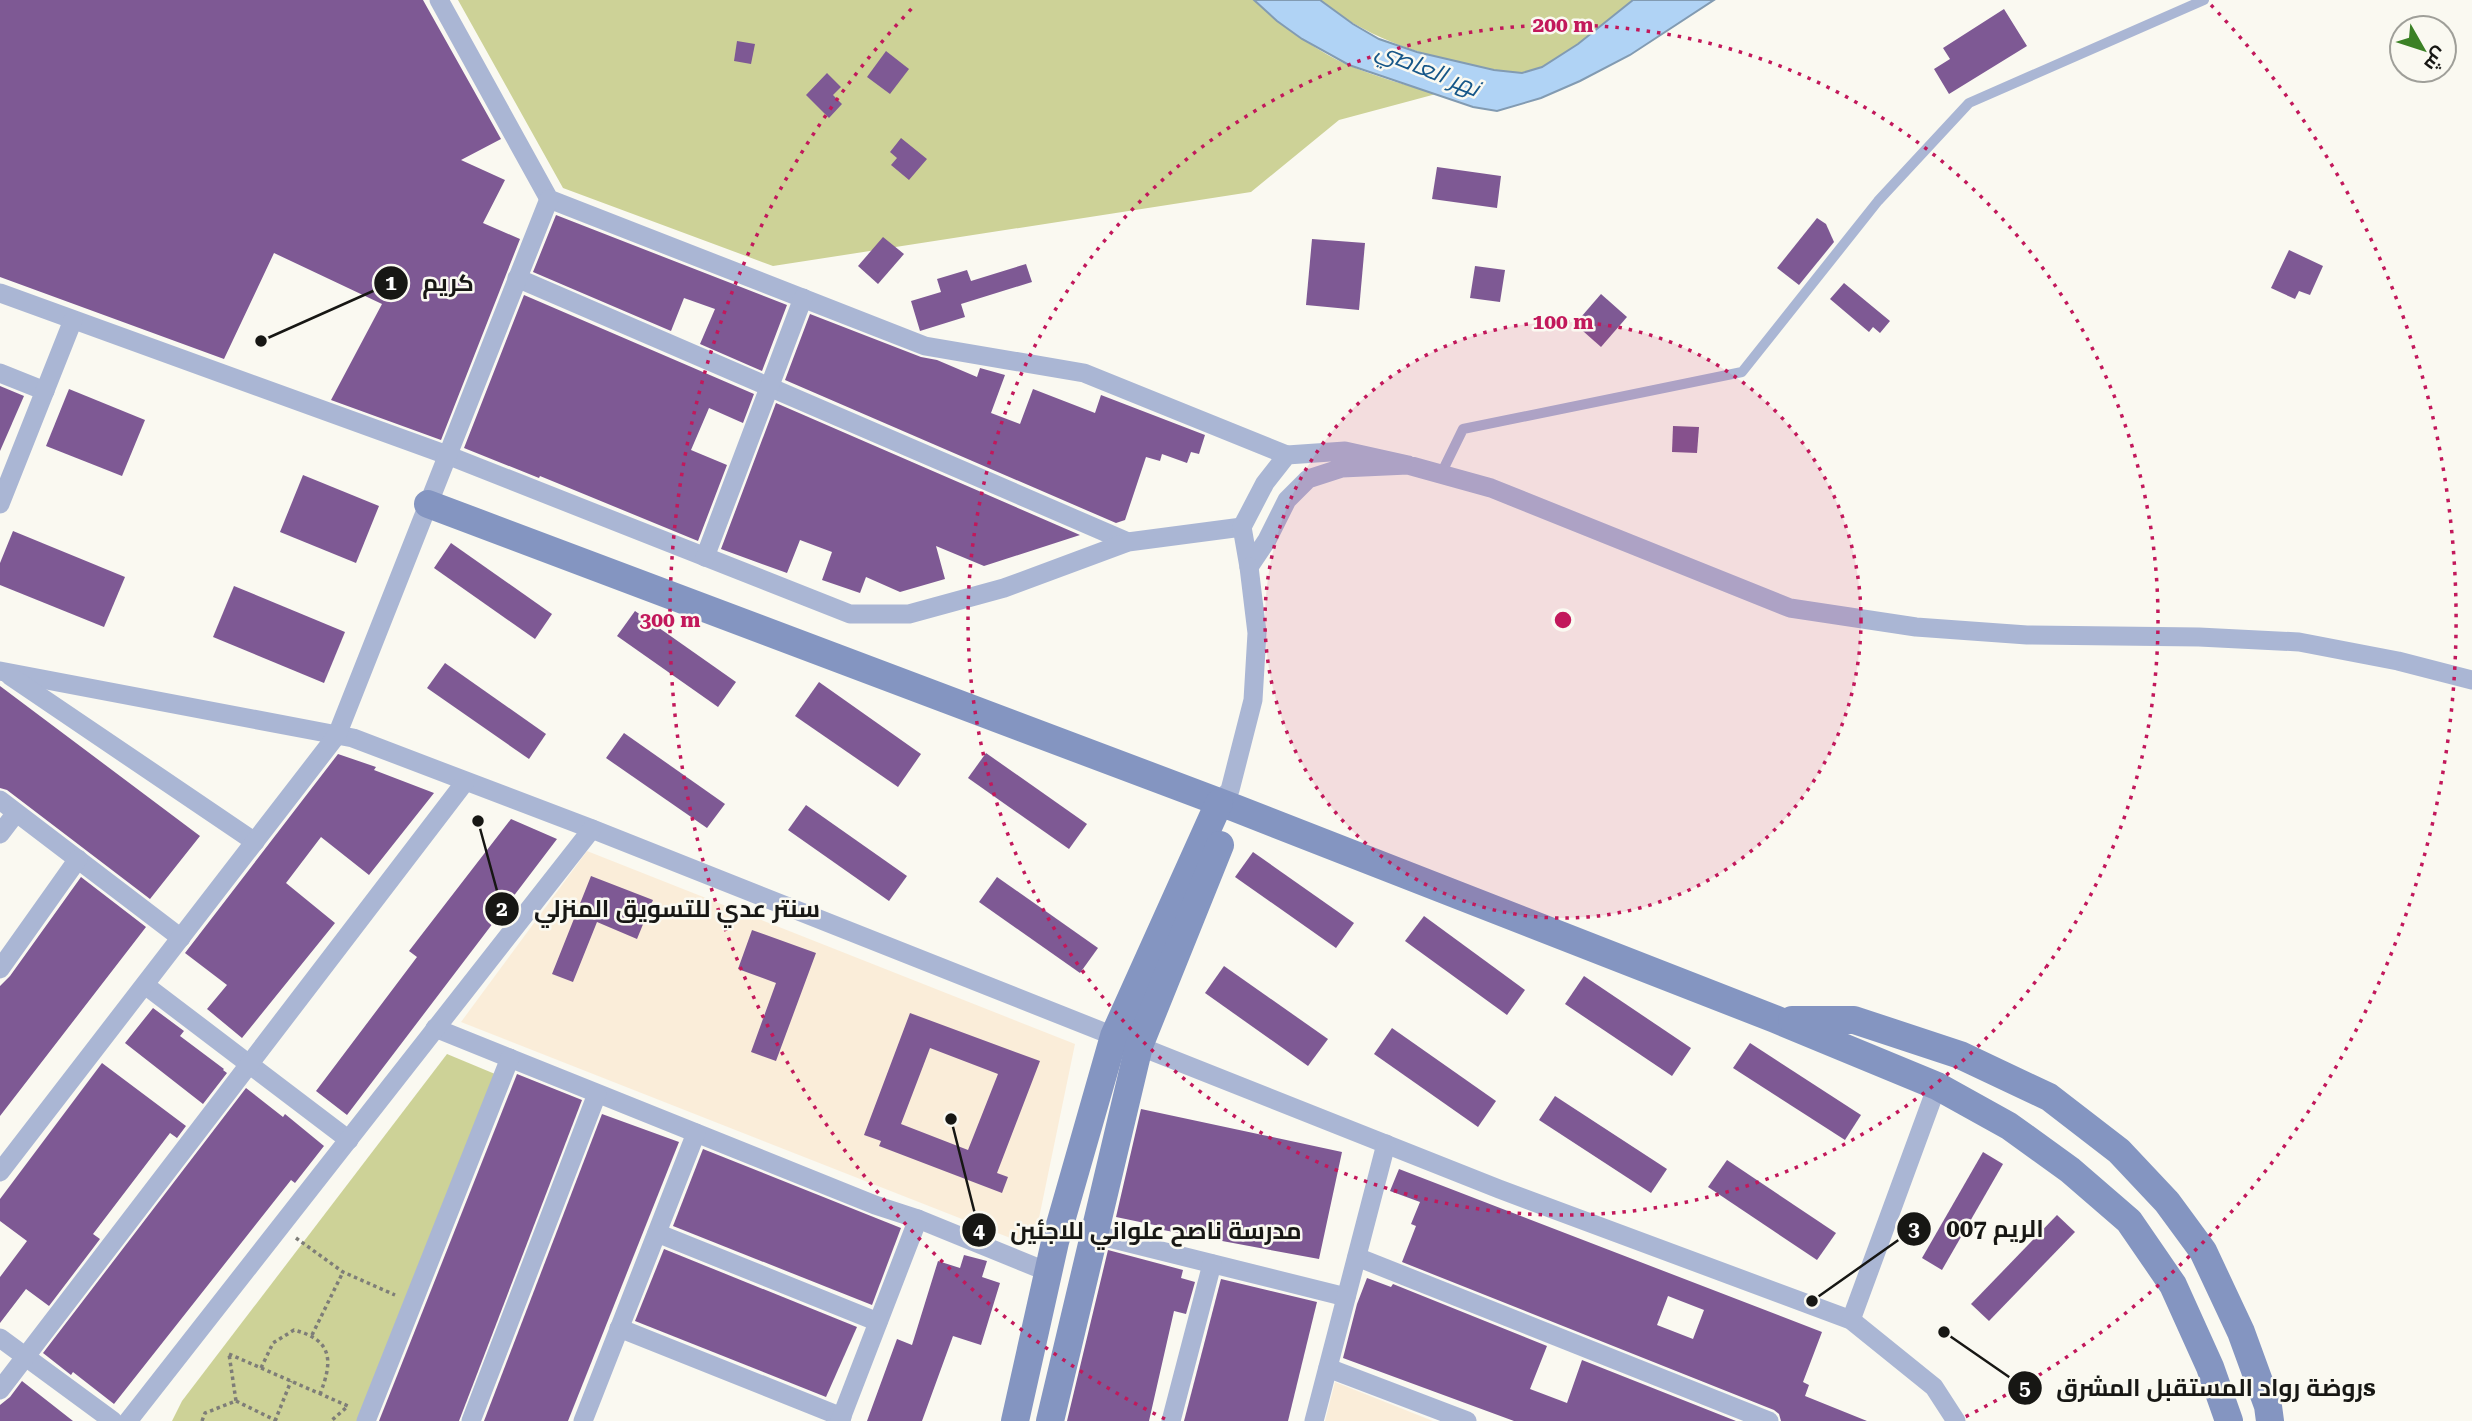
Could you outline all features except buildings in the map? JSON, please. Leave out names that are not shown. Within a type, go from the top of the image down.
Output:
[{"type":"main road","points":[[428,504],[1228,800],[1937,1086],[2009,1126],[2070,1170],[2129,1221],[2173,1285],[2210,1367],[2229,1421]]},
{"type":"main road","points":[[1015,1421],[1048,1272],[1127,1041],[1228,800]]},
{"type":"main road","points":[[1775,1019],[1854,1020],[1960,1055],[2049,1097],[2119,1151],[2167,1202],[2203,1251],[2241,1332],[2268,1406],[2270,1421]]},
{"type":"main road","points":[[1049,1421],[1093,1234],[1127,1041]]},
{"type":"street","points":[[439,0],[549,199],[925,346],[1084,373],[1287,455],[1345,451],[1491,488],[1790,608],[1916,627],[1999,633],[2299,642],[2398,661],[2472,680]]},
{"type":"street","points":[[0,1172],[337,735],[549,199]]},
{"type":"street","points":[[517,278],[1128,542]]},
{"type":"street","points":[[0,293],[447,455],[850,614],[909,614],[1004,588],[1128,542],[1242,527]]},
{"type":"street","points":[[705,557],[803,298]]},
{"type":"street","points":[[0,505],[74,320]]},
{"type":"street","points":[[0,373],[45,391]]},
{"type":"street","points":[[1228,800],[1254,700],[1257,633],[1242,527],[1265,483],[1287,455]]},
{"type":"street","points":[[1249,567],[1267,540],[1287,500],[1308,479],[1342,468],[1408,465]]},
{"type":"street","points":[[0,671],[353,738],[1499,1189],[1851,1320],[1934,1387],[1956,1421]]},
{"type":"street","points":[[0,671],[255,842]]},
{"type":"street","points":[[0,1390],[250,1066],[464,782]]},
{"type":"street","points":[[0,800],[181,938]]},
{"type":"street","points":[[0,834],[16,813]]},
{"type":"street","points":[[128,1421],[592,830]]},
{"type":"street","points":[[0,969],[78,859]]},
{"type":"street","points":[[145,985],[349,1140]]},
{"type":"street","points":[[435,1027],[875,1206],[918,1219],[1048,1272]]},
{"type":"street","points":[[366,1421],[510,1058]]},
{"type":"street","points":[[1851,1320],[1937,1086]]},
{"type":"street","points":[[471,1421],[597,1094]]},
{"type":"street","points":[[583,1421],[696,1133]]},
{"type":"street","points":[[1314,1421],[1386,1144]]},
{"type":"street","points":[[619,1328],[841,1419],[918,1219]]},
{"type":"street","points":[[657,1233],[878,1322]]},
{"type":"street","points":[[1093,1234],[1346,1297]]},
{"type":"street","points":[[1357,1257],[1769,1421]]},
{"type":"street","points":[[1171,1421],[1212,1264]]},
{"type":"street","points":[[0,1338],[113,1421]]},
{"type":"street","points":[[1328,1368],[1467,1421]]},
{"type":"lane","points":[[1441,474],[1463,429],[1742,372],[1878,201],[1969,103],[2204,0]]},
{"type":"path","points":[[280,1227],[343,1272],[413,1303]]},
{"type":"path","points":[[312,1335],[343,1272]]},
{"type":"path","points":[[261,1368],[273,1343],[294,1331],[312,1335],[326,1350],[329,1370],[320,1394]]},
{"type":"path","points":[[236,1401],[229,1354],[348,1406],[331,1421]]},
{"type":"path","points":[[202,1421],[205,1413],[236,1401],[276,1421],[291,1381]]},
{"type":"shaded area","points":[[587,851],[1075,1044],[1033,1247],[461,1022]]},
{"type":"shaded area","points":[[1335,1382],[1433,1421],[1325,1421]]},
{"type":"green space","points":[[458,0],[1254,0],[1299,36],[1335,59],[1436,94],[1339,120],[1251,192],[773,266],[563,188]]},
{"type":"green space","points":[[1320,0],[1633,0],[1581,43],[1551,62],[1536,69],[1510,73],[1449,60],[1390,42],[1354,24]]},
{"type":"green space","points":[[447,1054],[495,1074],[357,1421],[172,1421],[182,1401]]},
{"type":"water","name":"نهر العاصي","points":[[1254,0],[1320,0],[1379,39],[1417,52],[1494,70],[1522,73],[1542,67],[1578,44],[1633,0],[1714,0],[1630,55],[1580,81],[1541,98],[1497,111],[1473,107],[1349,65],[1302,39]]},
{"type":"place","name":"كريم","points":[[261,341]]},
{"type":"place","name":"سنتر عدي للتسويق المنزلي","points":[[478,821]]},
{"type":"place","name":"مدرسة ناصح علواني للاجئين","points":[[951,1119]]},
{"type":"place","name":"الريم 007","points":[[1812,1301]]},
{"type":"place","name":"روضة رواد المستقبل المشرقs","points":[[1944,1332]]}]
